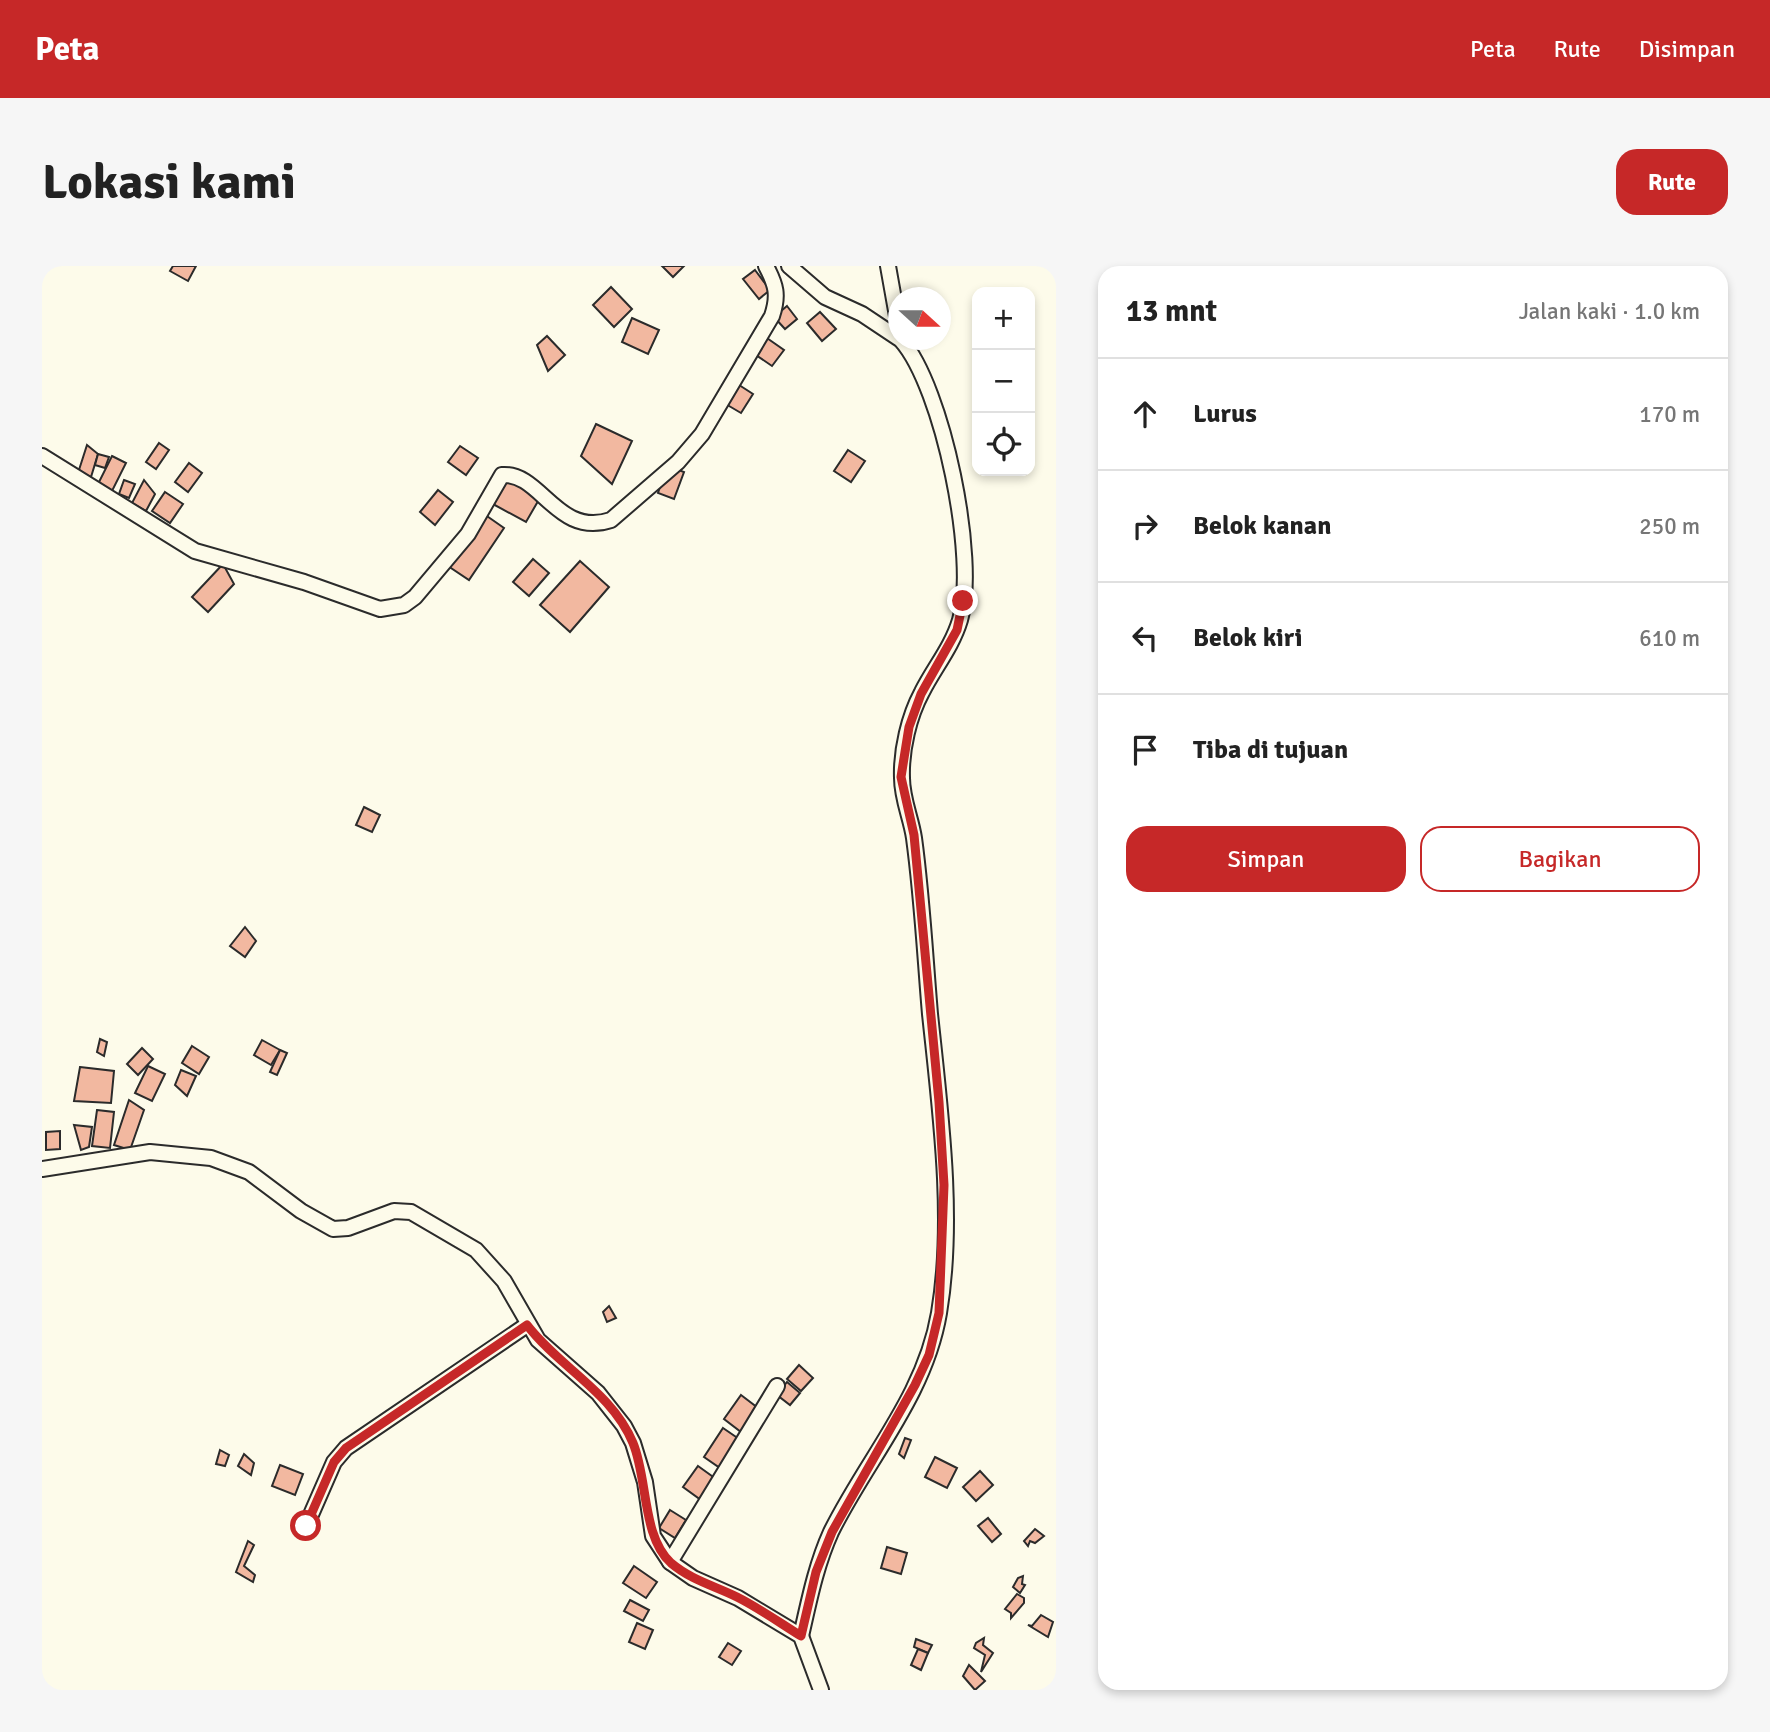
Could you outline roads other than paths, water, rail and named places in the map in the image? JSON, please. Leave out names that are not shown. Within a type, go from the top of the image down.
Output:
[{"type":"street","points":[[42,456],[195,551],[304,582],[364,606],[391,608],[415,597],[436,573],[468,534],[504,474],[524,483],[579,523],[600,524],[611,520],[678,462],[702,434],[772,316],[778,299],[775,283],[766,266]]},
{"type":"street","points":[[789,266],[825,297],[862,314],[888,331]]},
{"type":"street","points":[[888,266],[892,287]]},
{"type":"street","points":[[821,1690],[801,1636],[816,1572],[832,1532],[899,1418],[929,1355],[939,1313],[942,1275],[944,1185],[939,1102],[914,835],[901,777],[909,727],[921,694],[943,658],[961,616],[963,562],[960,520],[948,449],[922,370],[908,350]]},
{"type":"street","points":[[42,1170],[150,1152],[189,1154],[240,1167],[301,1211],[333,1229],[348,1228],[394,1211],[411,1212],[476,1250],[494,1267],[538,1340],[598,1393],[624,1426],[633,1443],[645,1482],[653,1536],[670,1562],[693,1578],[738,1598],[801,1636]]},
{"type":"street","points":[[306,1526],[334,1462],[346,1448],[527,1325]]},
{"type":"street","points":[[670,1562],[777,1386]]}]
